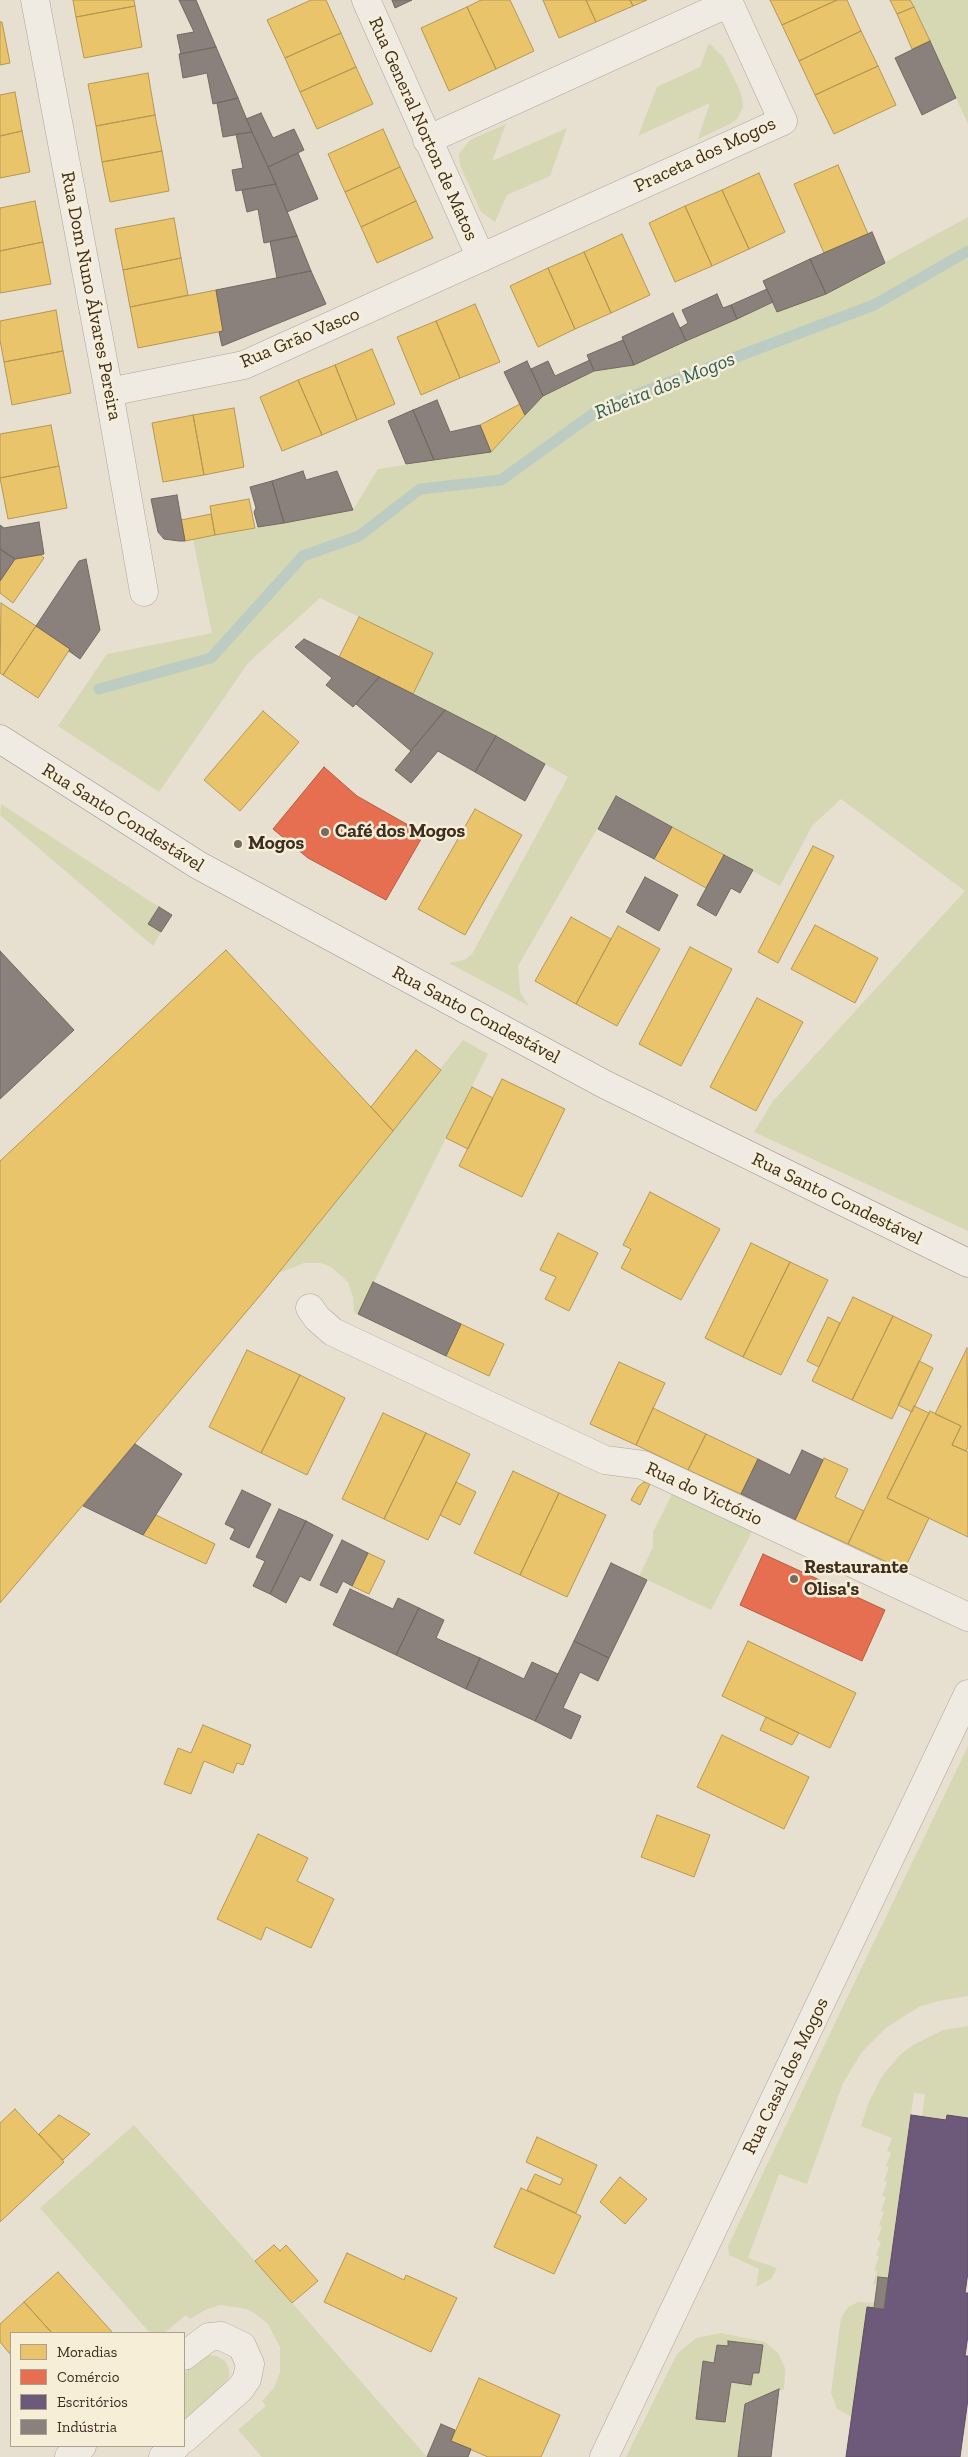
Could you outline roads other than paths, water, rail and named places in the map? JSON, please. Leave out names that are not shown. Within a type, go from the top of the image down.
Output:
[{"type":"street","name":"Rua Dom Nuno Álvares Pereira","points":[[35,0],[109,392],[144,592]]},
{"type":"street","name":"Rua General Norton de Matos","points":[[366,0],[481,258]]},
{"type":"street","name":"Praceta dos Mogos","points":[[427,140],[729,2],[783,121],[481,258]]},
{"type":"street","name":"Rua Grão Vasco","points":[[109,392],[244,365],[481,258]]},
{"type":"street","name":"Rua Santo Condestável","points":[[0,739],[198,865],[604,1084],[968,1263]]},
{"type":"street","name":"Rua do Victório","points":[[310,1308],[317,1318],[333,1332],[606,1460],[643,1465],[968,1617]]},
{"type":"street","name":"Rua Casal dos Mogos","points":[[604,2457],[968,1694]]},
{"type":"street","points":[[185,2355],[209,2337],[221,2336],[233,2339],[242,2346],[250,2364],[247,2379],[240,2389],[185,2437]]},
{"type":"street","points":[[69,2457],[81,2447]]},
{"type":"street","points":[[163,2457],[175,2447]]},
{"type":"waterway","name":"Ribeira dos Mogos","points":[[99,689],[211,658],[303,556],[359,536],[420,489],[501,480],[601,408],[874,305],[968,251]]},
{"type":"place","name":"Café dos Mogos","points":[[325,832]]},
{"type":"place","name":"Mogos","points":[[238,844]]},
{"type":"place","name":"Restaurante Olisa's","points":[[794,1579]]}]
